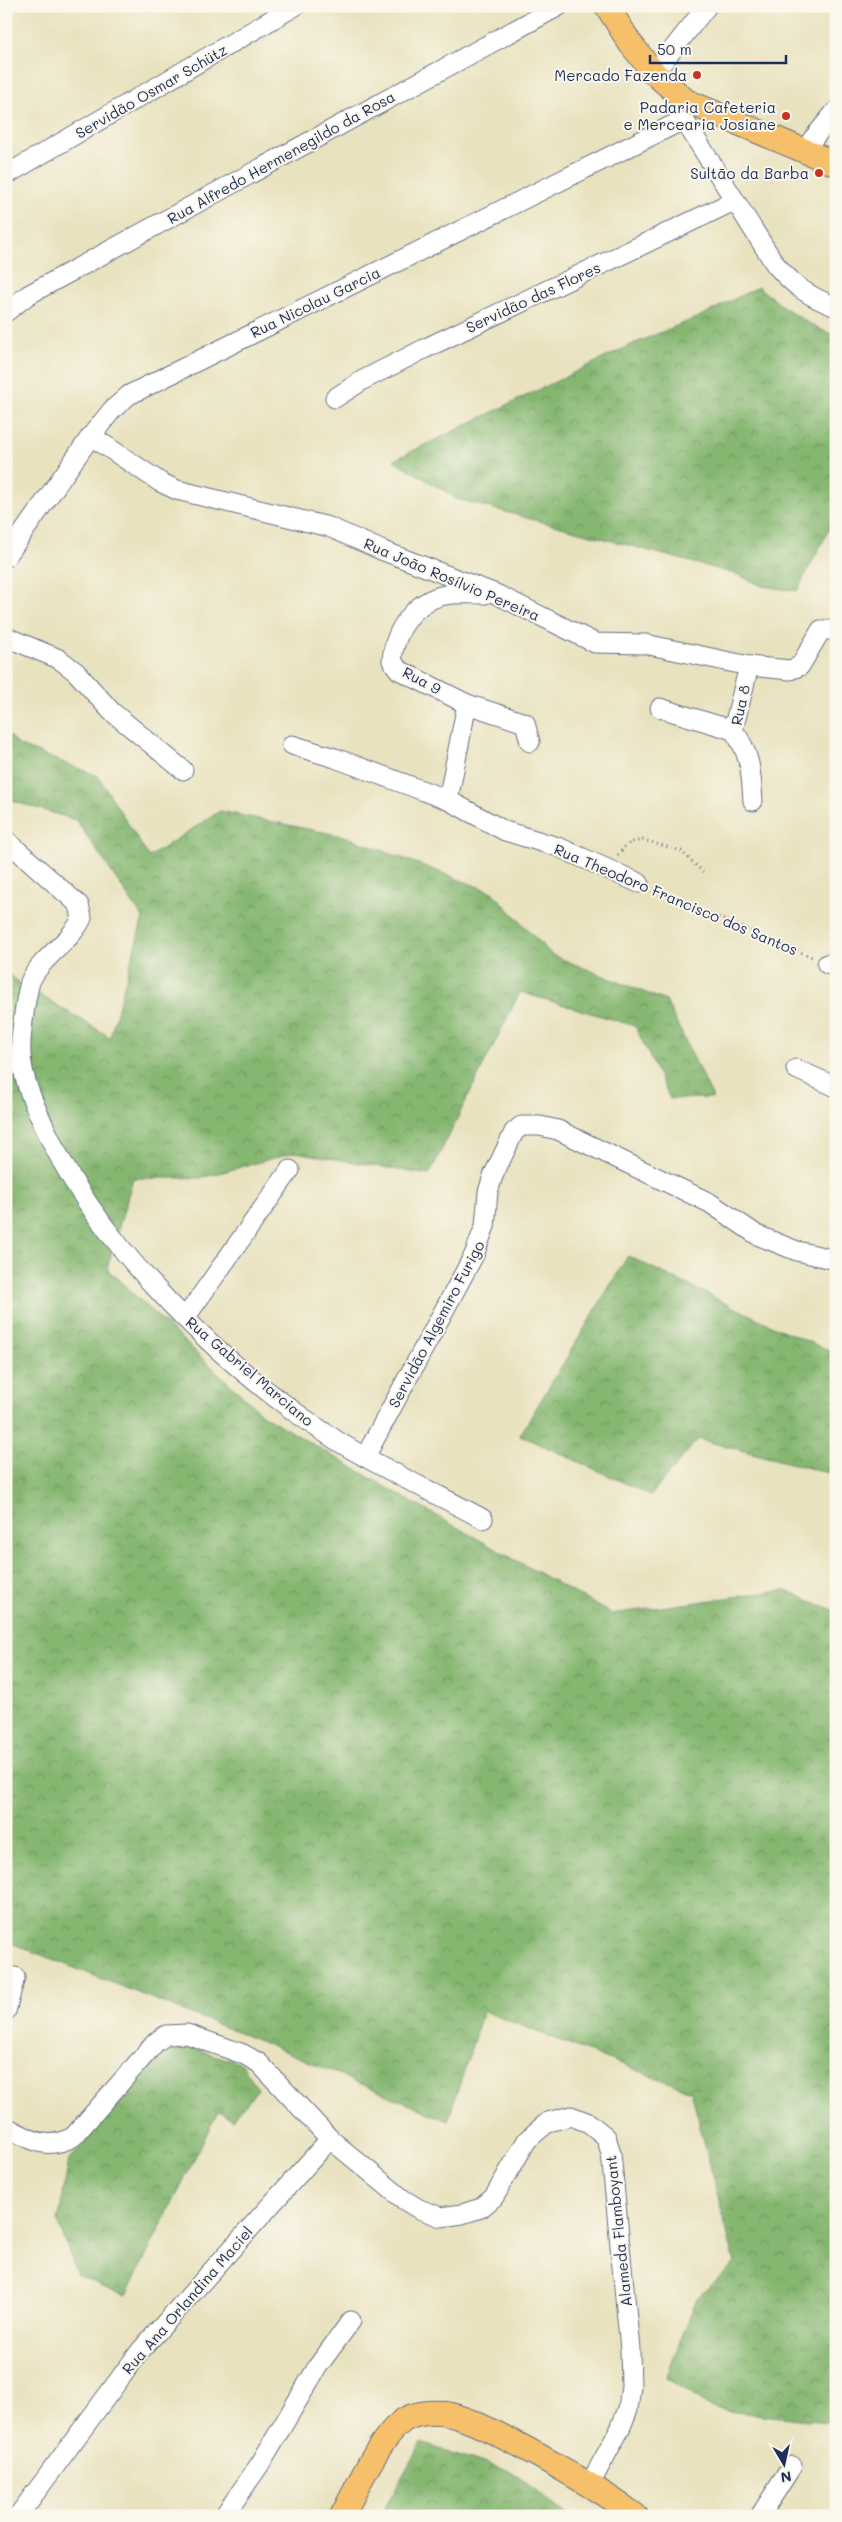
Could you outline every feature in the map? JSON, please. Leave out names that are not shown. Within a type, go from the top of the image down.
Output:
[{"type":"main road","points":[[607,6],[630,44],[654,73],[676,93],[691,114],[803,151],[836,164]]},
{"type":"main road","points":[[342,2516],[370,2465],[397,2426],[419,2414],[440,2413],[476,2424],[590,2484],[636,2516]]},
{"type":"street","name":"Servidão Osmar Schütz","points":[[6,175],[295,6]]},
{"type":"street","name":"Rua Alfredo Hermenegildo da Rosa","points":[[6,312],[28,295],[559,6]]},
{"type":"street","points":[[654,73],[707,6]]},
{"type":"street","points":[[803,151],[836,111]]},
{"type":"street","points":[[691,114],[734,201],[775,264],[791,282],[808,296],[836,307]]},
{"type":"street","name":"Rua Nicolau Garcia","points":[[6,557],[91,436],[119,403],[141,388],[673,125],[691,114]]},
{"type":"street","name":"Servidão das Flores","points":[[335,398],[363,380],[416,353],[734,201]]},
{"type":"street","name":"Rua João Rosílvio Pereira","points":[[91,436],[160,482],[177,490],[330,527],[380,550],[496,594],[595,643],[645,644],[750,666],[790,670],[800,666],[821,630],[836,630]]},
{"type":"street","name":"Rua 9","points":[[496,594],[445,596],[427,602],[404,624],[393,643],[392,660],[400,670],[467,704],[525,723],[530,742]]},
{"type":"street","points":[[6,637],[60,659],[76,672],[111,711],[184,770]]},
{"type":"street","name":"Rua 8","points":[[750,666],[733,730],[744,745],[750,762],[753,801]]},
{"type":"street","points":[[448,800],[467,704]]},
{"type":"street","points":[[660,708],[733,730]]},
{"type":"street","name":"Rua Theodoro Francisco dos Santos","points":[[292,745],[448,800],[505,831],[558,847],[639,883]]},
{"type":"street","name":"Rua Gabriel Marciano","points":[[6,840],[79,906],[82,918],[77,930],[51,955],[31,981],[25,1008],[20,1052],[29,1094],[58,1159],[116,1244],[185,1318],[285,1404],[365,1457],[483,1518]]},
{"type":"street","points":[[796,1069],[836,1087]]},
{"type":"street","name":"Servidão Algemiro Furigo","points":[[365,1457],[481,1239],[485,1226],[488,1192],[493,1176],[514,1132],[521,1126],[540,1126],[558,1130],[710,1203],[757,1235],[797,1251],[836,1260]]},
{"type":"street","points":[[185,1318],[290,1170]]},
{"type":"street","points":[[6,2011],[15,1977]]},
{"type":"street","name":"Alameda Flamboyant","points":[[6,2127],[39,2143],[50,2145],[60,2143],[72,2137],[155,2043],[166,2035],[176,2033],[200,2038],[259,2063],[330,2139],[404,2200],[418,2209],[441,2217],[462,2214],[481,2208],[494,2197],[527,2140],[548,2122],[571,2116],[589,2123],[606,2137],[611,2153],[630,2349],[631,2386],[628,2409],[620,2429],[590,2484]]},
{"type":"street","name":"Rua Ana Orlandina Maciel","points":[[18,2516],[141,2350],[330,2139]]},
{"type":"street","points":[[224,2516],[269,2450],[318,2366],[351,2321]]},
{"type":"street","points":[[768,2513],[792,2466]]},
{"type":"path","points":[[608,870],[624,847],[632,842],[644,840],[681,851],[703,872]]},
{"type":"path","name":"Rua Theodoro Francisco dos Santos","points":[[639,883],[832,965]]},
{"type":"path","points":[[6,2265],[10,2261]]},
{"type":"green space","points":[[758,287],[805,321],[836,336],[836,516],[797,591],[762,586],[739,575],[457,499],[394,460],[633,344],[701,316]]},
{"type":"green space","points":[[6,732],[18,745],[98,776],[149,857],[220,811],[347,837],[492,892],[552,955],[666,1001],[713,1098],[670,1099],[635,1026],[520,992],[429,1175],[295,1152],[201,1178],[133,1178],[107,1269],[263,1415],[410,1501],[612,1614],[783,1590],[836,1611],[836,2423],[716,2410],[666,2378],[697,2298],[735,2263],[691,2091],[483,2011],[448,2121],[270,2045],[6,1941],[6,972],[21,984],[110,1037],[143,918],[76,820],[6,799]]},
{"type":"green space","points":[[628,1256],[775,1327],[836,1354],[836,1475],[698,1439],[651,1495],[520,1435]]},
{"type":"green space","points":[[175,2042],[242,2064],[258,2089],[233,2119],[218,2111],[126,2296],[77,2275],[58,2222],[69,2160]]},
{"type":"green space","points":[[421,2443],[512,2472],[569,2516],[380,2516]]},
{"type":"place","name":"Mercado Fazenda","points":[[697,75]]},
{"type":"place","name":"Padaria Cafeteria e Mercearia Josiane","points":[[786,116]]},
{"type":"place","name":"Sultão da Barba","points":[[819,173]]}]
